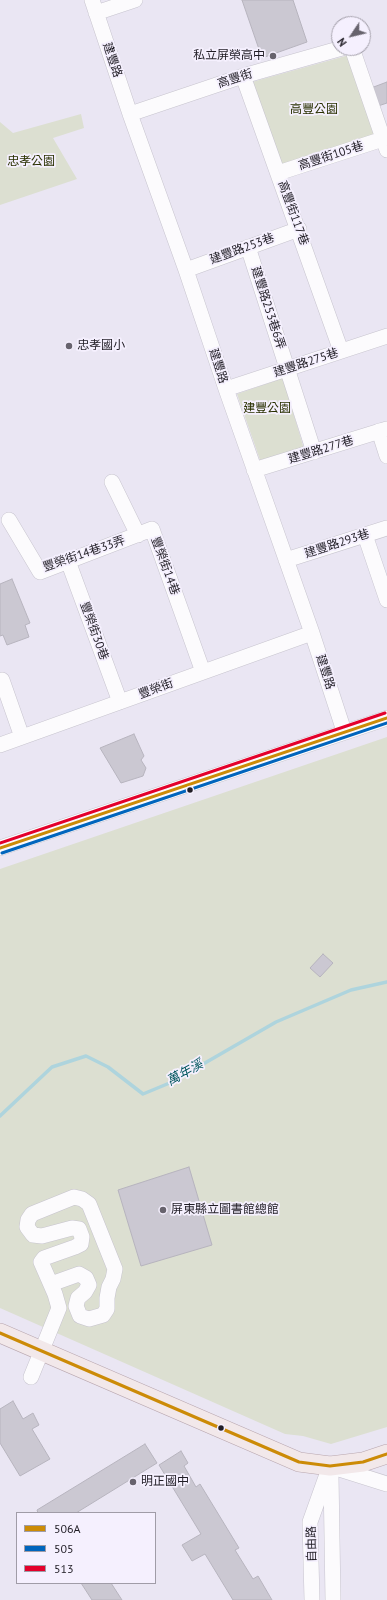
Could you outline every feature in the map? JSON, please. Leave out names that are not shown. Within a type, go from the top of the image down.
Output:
[{"type":"main road","points":[[0,1333],[299,1462],[330,1466],[363,1462],[387,1454]]},
{"type":"street","points":[[94,6],[135,0]]},
{"type":"street","name":"建豐路","points":[[94,6],[130,114],[186,270],[254,470],[312,633],[344,732]]},
{"type":"street","name":"高豐街","points":[[130,114],[243,76],[331,51]]},
{"type":"street","points":[[355,56],[385,144]]},
{"type":"street","name":"高豐街117巷","points":[[243,76],[341,351]]},
{"type":"street","name":"高豐街105巷","points":[[278,173],[385,144]]},
{"type":"street","name":"建豐路253巷","points":[[186,270],[298,229]]},
{"type":"street","name":"建豐路253巷6弄","points":[[248,247],[314,452]]},
{"type":"street","name":"建豐路275巷","points":[[226,389],[387,336]]},
{"type":"street","points":[[383,430],[387,456]]},
{"type":"street","name":"建豐路277巷","points":[[254,470],[383,430]]},
{"type":"street","name":"豐榮街14巷","points":[[112,482],[138,535],[152,529],[203,672]]},
{"type":"street","name":"豐榮街14巷33弄","points":[[10,520],[40,572],[138,535]]},
{"type":"street","name":"建豐路293巷","points":[[286,560],[387,528]]},
{"type":"street","points":[[365,535],[387,600]]},
{"type":"street","name":"豐榮街30巷","points":[[68,561],[120,702]]},
{"type":"street","name":"豐榮街","points":[[0,745],[312,633]]},
{"type":"street","points":[[2,680],[22,737]]},
{"type":"street","points":[[0,848],[387,718]]},
{"type":"street","points":[[31,1377],[59,1308],[42,1262],[44,1258],[81,1244],[82,1237],[79,1229],[72,1228],[42,1236],[33,1235],[27,1227],[28,1220],[32,1214],[74,1197],[82,1199],[89,1204],[115,1269],[107,1298],[107,1309],[103,1316],[89,1319],[80,1316],[76,1306],[78,1298],[85,1292],[89,1285],[86,1278],[79,1274],[51,1284]]},
{"type":"street","points":[[330,1466],[387,1484]]},
{"type":"street","name":"自由路","points":[[312,1600],[310,1522],[330,1466]]},
{"type":"street","name":"自由路","points":[[330,1466],[333,1600]]},
{"type":"green space","name":"高豐公園","points":[[349,56],[376,137],[282,164],[252,82]]},
{"type":"green space","name":"忠孝公園","points":[[81,114],[84,128],[53,138],[77,179],[0,205],[0,122],[13,133]]},
{"type":"green space","name":"建豐公園","points":[[283,378],[304,449],[260,460],[237,394]]},
{"type":"green space","points":[[387,737],[387,1427],[331,1444],[303,1436],[285,1434],[0,1308],[0,869]]},
{"type":"building","points":[[242,0],[293,0],[307,42],[262,58]]},
{"type":"building","points":[[387,82],[387,103],[378,106],[371,88]]},
{"type":"building","points":[[12,579],[30,623],[25,625],[29,637],[7,645],[3,635],[0,636],[0,584]]},
{"type":"building","points":[[134,734],[144,756],[141,760],[146,768],[143,776],[121,783],[100,748]]},
{"type":"building","points":[[323,954],[333,963],[320,977],[310,968]]},
{"type":"building","name":"屏東縣立圖書館總館","points":[[189,1167],[212,1245],[141,1266],[118,1190]]},
{"type":"building","points":[[13,1401],[23,1419],[33,1413],[39,1425],[32,1429],[50,1459],[20,1476],[0,1443],[0,1409]]},
{"type":"building","points":[[145,1444],[157,1463],[78,1512],[38,1512],[37,1510]]},
{"type":"building","points":[[181,1451],[188,1463],[184,1466],[196,1487],[200,1484],[239,1548],[235,1550],[253,1579],[258,1576],[272,1600],[233,1600],[205,1554],[192,1561],[182,1545],[201,1534],[159,1465]]},
{"type":"building","points":[[82,1584],[112,1584],[122,1600],[92,1600]]},
{"type":"waterway","name":"萬年溪","points":[[0,1116],[52,1067],[86,1056],[108,1067],[143,1094],[172,1082],[276,1022],[351,990],[387,982]]},
{"type":"transit line","name":"513","points":[[0,843],[385,713]]},
{"type":"transit line","name":"506A","points":[[0,848],[387,718]]},
{"type":"transit line","name":"505","points":[[2,853],[387,723]]},
{"type":"transit line","name":"506A","points":[[0,1333],[299,1462],[330,1466],[363,1462],[387,1454]]},
{"type":"place","name":"私立屏榮高中","points":[[273,56]]},
{"type":"place","name":"忠孝國小","points":[[69,346]]},
{"type":"place","name":"屏東縣立圖書館總館","points":[[163,1210]]},
{"type":"place","name":"明正國中","points":[[133,1482]]}]
